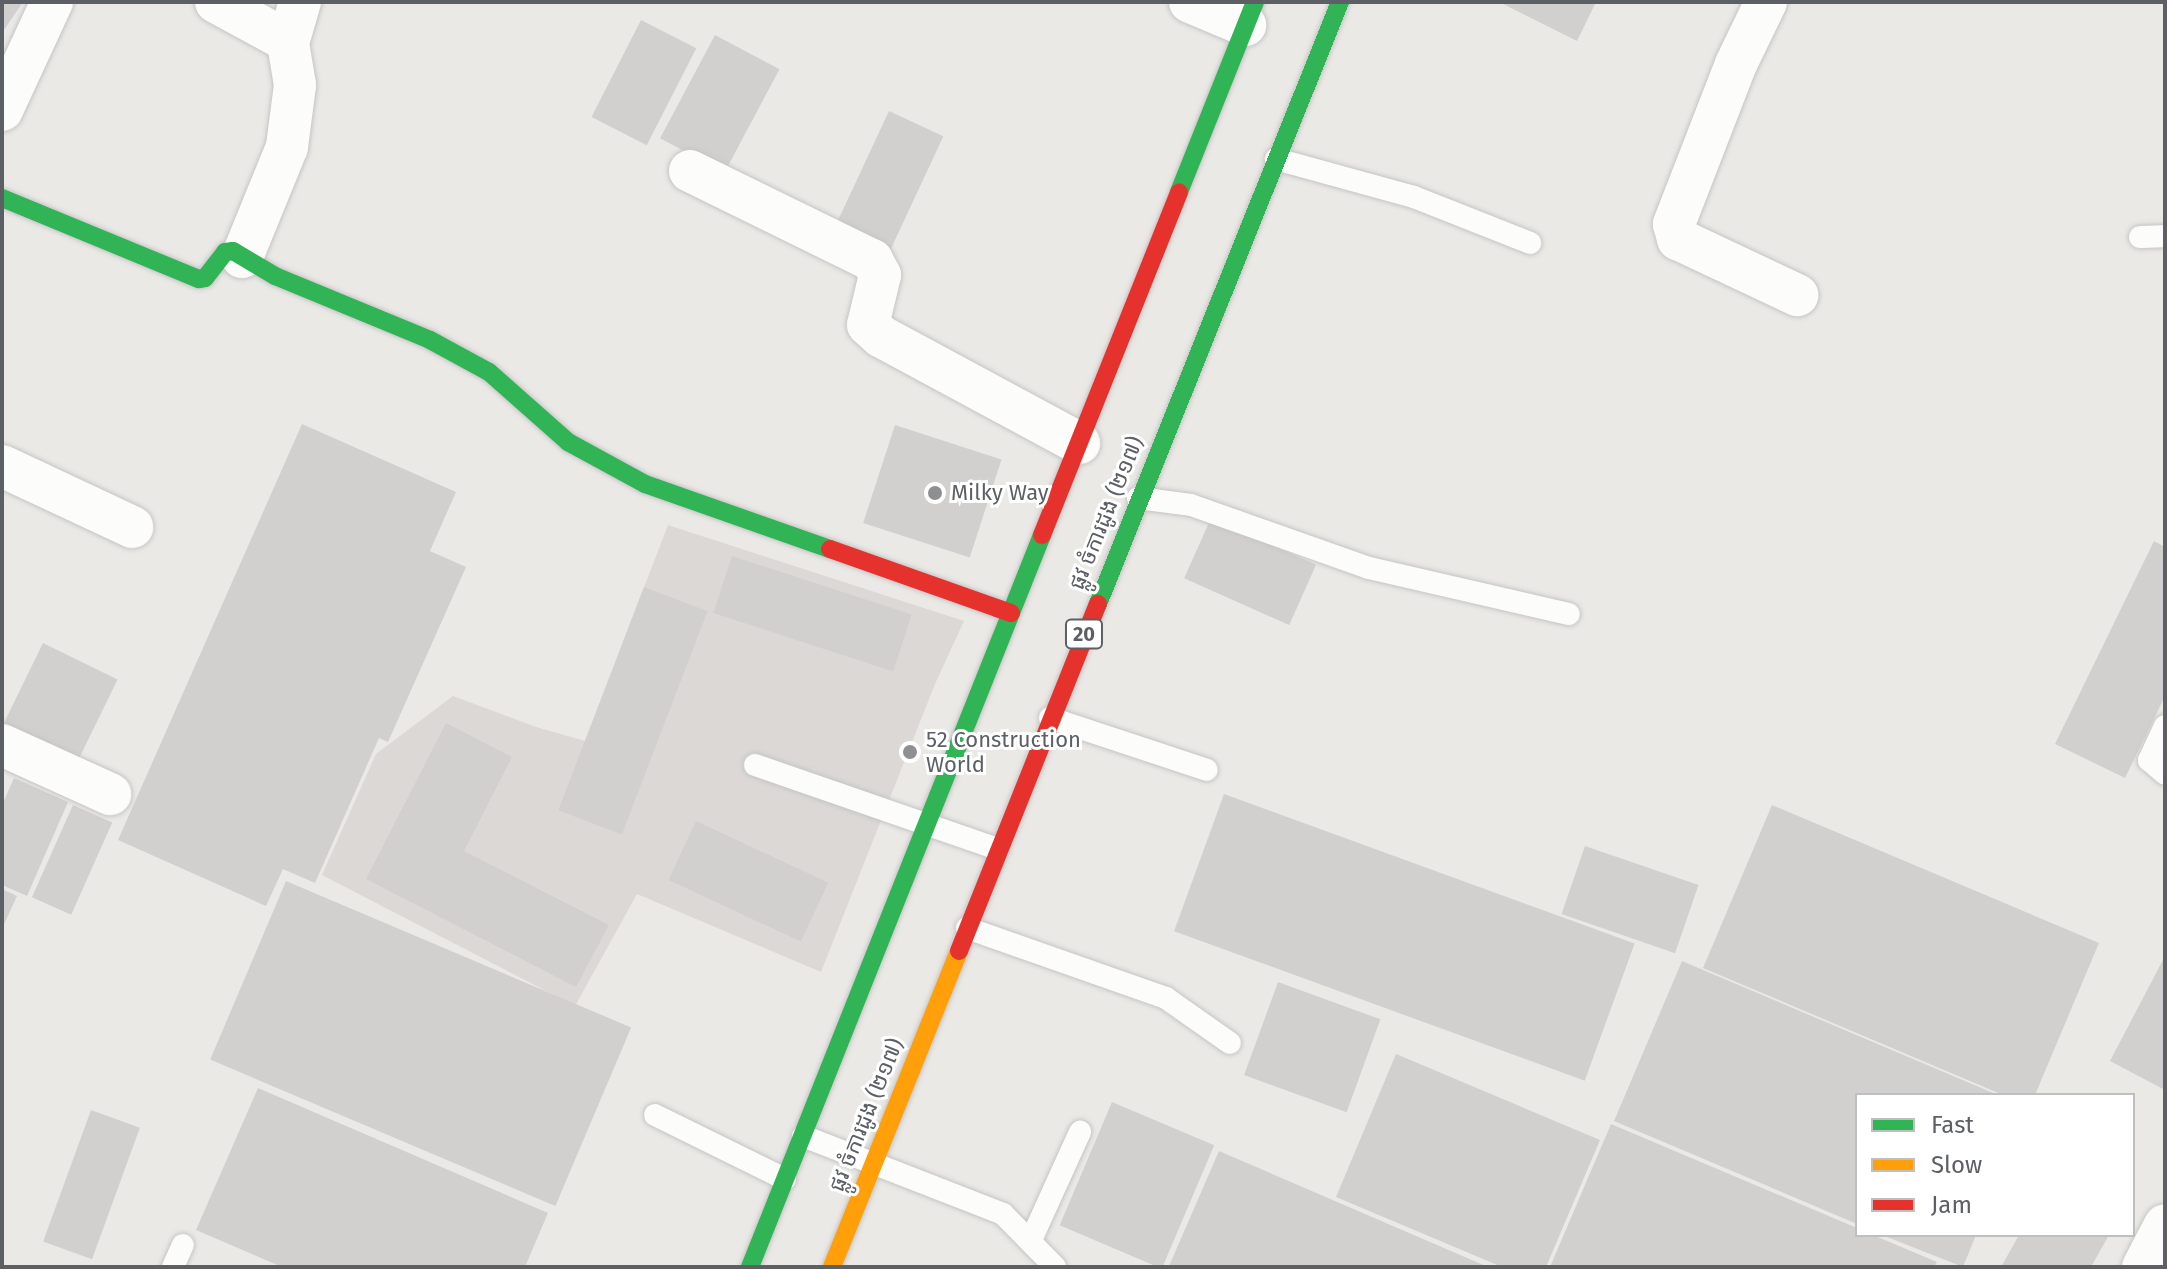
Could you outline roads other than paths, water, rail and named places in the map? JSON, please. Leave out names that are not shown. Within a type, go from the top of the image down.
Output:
[{"type":"main road","name":"ផ្លូវ ចំការដូង (២១៧)","points":[[832,1267],[1138,498],[1340,2]]},
{"type":"main road","points":[[750,1267],[1250,14]]},
{"type":"main road","points":[[2,198],[199,279],[205,278],[229,250],[275,276],[430,340],[489,372],[568,442],[645,484],[1011,613]]},
{"type":"street","points":[[2,110],[52,2]]},
{"type":"street","points":[[216,2],[288,43]]},
{"type":"street","points":[[242,257],[287,147],[295,85],[288,43],[300,2]]},
{"type":"street","points":[[1190,2],[1250,14]]},
{"type":"street","points":[[1766,2],[1736,64],[1674,224],[1678,239],[1797,295]]},
{"type":"street","points":[[690,171],[872,260],[880,275],[868,325],[882,337],[1079,443]]},
{"type":"street","points":[[2,466],[132,527]]},
{"type":"street","points":[[2,745],[110,794]]},
{"type":"street","points":[[2143,1267],[2165,1225]]},
{"type":"lane","points":[[1276,159],[1414,197],[1530,243]]},
{"type":"lane","points":[[2140,237],[2165,236]]},
{"type":"lane","points":[[1138,498],[1191,505],[1369,568],[1569,614]]},
{"type":"lane","points":[[1050,718],[1207,770]]},
{"type":"lane","points":[[2165,726],[2149,760],[2165,774]]},
{"type":"lane","points":[[755,765],[998,849]]},
{"type":"lane","points":[[967,928],[1166,998],[1230,1043]]},
{"type":"lane","points":[[655,1115],[785,1179]]},
{"type":"lane","points":[[1031,1240],[1080,1132]]},
{"type":"lane","points":[[803,1136],[1003,1214],[1055,1267]]},
{"type":"lane","points":[[173,1267],[183,1245]]},
{"type":"place","name":"Milky Way","points":[[935,493]]},
{"type":"place","name":"52 Construction World","points":[[910,752]]}]
